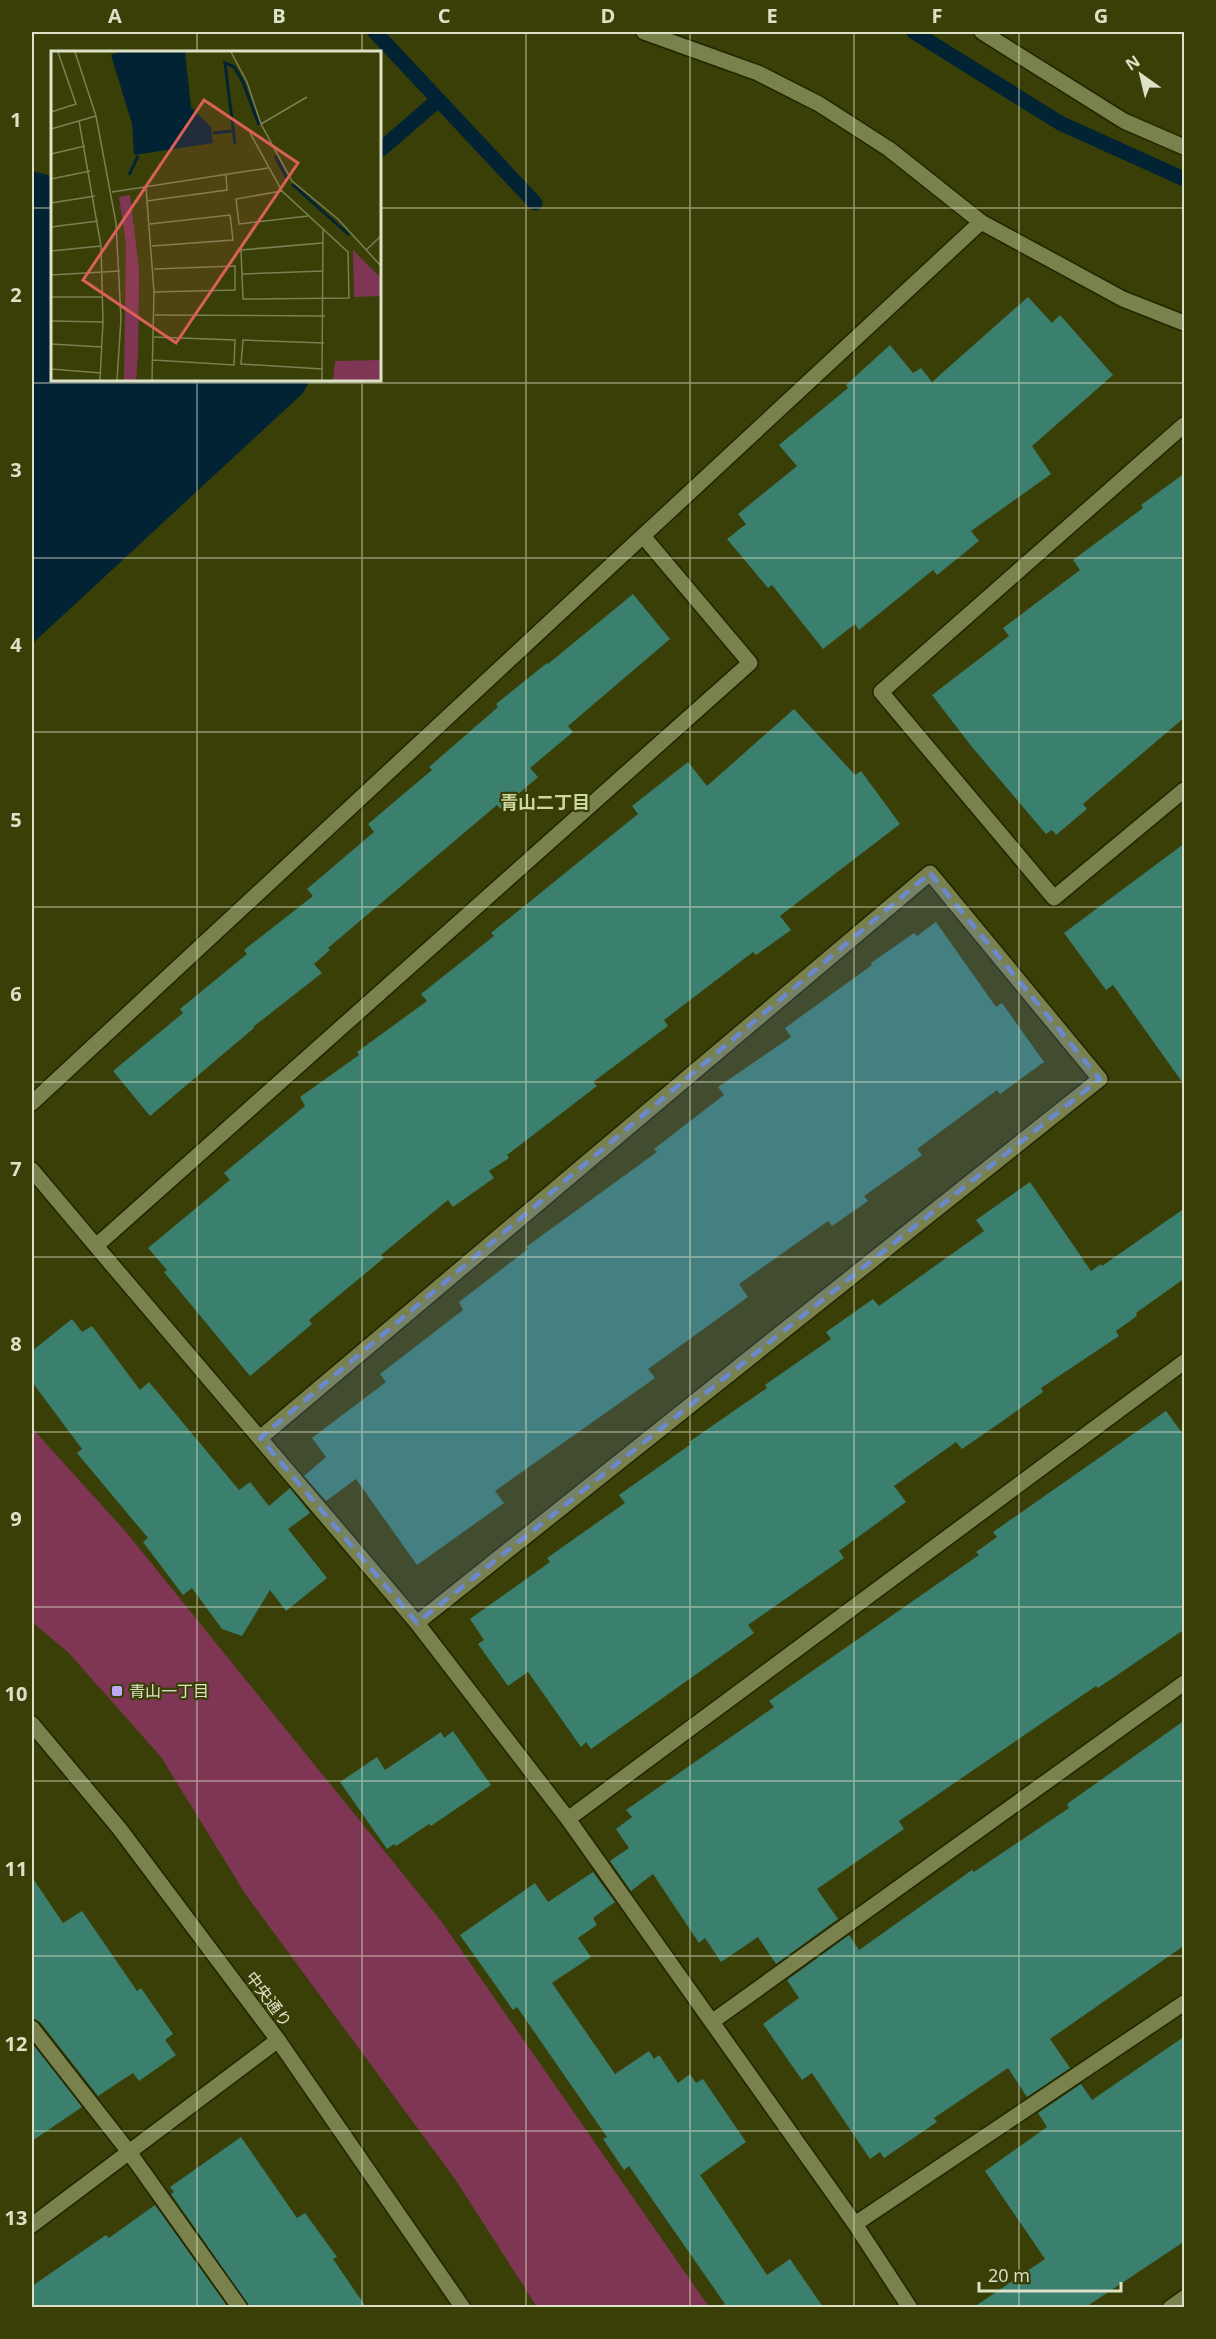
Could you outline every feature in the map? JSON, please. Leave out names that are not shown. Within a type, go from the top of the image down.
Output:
[{"type":"street","points":[[644,32],[758,73],[819,104],[889,149],[981,222],[1123,299],[1185,323]]},
{"type":"street","points":[[982,32],[1124,122],[1185,147]]},
{"type":"street","points":[[32,1103],[981,222]]},
{"type":"street","points":[[1185,425],[881,692],[1054,898],[1185,790]]},
{"type":"street","points":[[96,1246],[750,663],[643,536]]},
{"type":"street","points":[[260,1438],[930,873],[1100,1079],[417,1623]]},
{"type":"street","points":[[32,1170],[417,1623],[568,1819],[713,2021],[910,2307]]},
{"type":"street","points":[[568,1819],[1185,1362]]},
{"type":"street","points":[[713,2021],[1185,1683]]},
{"type":"street","name":"中央通り","points":[[32,1724],[118,1827],[278,2040],[463,2307]]},
{"type":"street","points":[[855,2224],[1185,2003]]},
{"type":"street","points":[[32,2028],[129,2152],[240,2307]]},
{"type":"street","points":[[32,2225],[278,2040]]},
{"type":"street","points":[[1170,2307],[1185,2298]]},
{"type":"highlighted area","points":[[930,873],[1100,1079],[417,1623],[260,1438]]},
{"type":"shaded area","points":[[32,1428],[126,1532],[441,1921],[709,2307],[537,2307],[455,2179],[246,1895],[161,1757],[68,1652],[32,1622]]},
{"type":"water","points":[[32,171],[51,176],[51,381],[309,381],[303,393],[32,644]]},
{"type":"building","points":[[1028,297],[1052,323],[1060,315],[1113,375],[1032,446],[1051,474],[971,531],[979,541],[937,575],[933,570],[859,630],[855,624],[823,649],[772,585],[768,588],[727,539],[746,524],[738,514],[797,466],[779,445],[848,388],[846,385],[890,345],[913,373],[921,368],[932,382]]},
{"type":"building","points":[[1185,473],[1185,717],[1083,804],[1087,809],[1056,835],[1052,830],[1046,834],[972,747],[932,695],[1009,636],[1003,628],[1080,570],[1073,560],[1143,508],[1141,505]]},
{"type":"building","points":[[633,594],[670,639],[568,726],[573,732],[530,768],[538,777],[501,809],[497,805],[328,948],[330,950],[314,964],[322,973],[253,1027],[150,1116],[113,1071],[183,1013],[180,1009],[247,954],[244,950],[313,896],[307,889],[374,832],[368,824],[432,770],[429,767],[498,707],[496,704]]},
{"type":"building","points":[[794,709],[855,775],[861,771],[900,824],[780,916],[791,930],[756,955],[753,952],[664,1020],[668,1026],[593,1082],[597,1086],[507,1155],[509,1158],[489,1171],[494,1178],[453,1207],[448,1200],[381,1255],[384,1258],[309,1320],[312,1324],[250,1376],[164,1272],[167,1270],[148,1248],[230,1180],[224,1173],[305,1106],[300,1097],[359,1055],[357,1052],[427,1001],[421,994],[494,936],[491,933],[638,814],[632,806],[688,762],[707,786]]},
{"type":"building","points":[[1185,843],[1185,1086],[1113,985],[1106,990],[1064,933]]},
{"type":"building","points":[[936,922],[996,1007],[1002,1003],[1044,1062],[1000,1094],[997,1090],[917,1149],[922,1155],[864,1196],[868,1201],[832,1226],[828,1221],[739,1284],[748,1297],[648,1369],[655,1378],[495,1491],[504,1503],[417,1565],[356,1479],[326,1501],[304,1476],[326,1457],[312,1438],[386,1382],[380,1374],[463,1310],[459,1302],[528,1249],[526,1247],[657,1152],[654,1149],[724,1095],[718,1087],[791,1037],[785,1028],[872,965],[871,963],[914,933],[917,936]]},
{"type":"building","points":[[1030,1182],[1091,1271],[1101,1264],[1102,1266],[1185,1208],[1185,1278],[1136,1313],[1137,1316],[1116,1331],[1119,1336],[1041,1388],[1043,1392],[1004,1420],[962,1449],[956,1442],[894,1486],[906,1502],[839,1551],[844,1558],[748,1625],[754,1633],[591,1749],[586,1742],[581,1747],[528,1672],[508,1686],[478,1644],[484,1640],[470,1619],[550,1562],[547,1558],[625,1503],[619,1495],[691,1444],[689,1442],[767,1388],[765,1385],[831,1339],[826,1332],[873,1299],[879,1306],[984,1231],[976,1220]]},
{"type":"building","points":[[72,1319],[82,1332],[92,1326],[140,1390],[149,1382],[239,1490],[250,1482],[269,1506],[290,1488],[310,1513],[288,1529],[327,1578],[286,1611],[270,1590],[242,1636],[222,1629],[192,1588],[183,1595],[143,1542],[148,1538],[77,1453],[82,1449],[32,1382],[32,1351]]},
{"type":"building","points":[[1166,1411],[1185,1437],[1185,1629],[1098,1688],[1096,1686],[899,1821],[904,1829],[817,1889],[838,1919],[776,1964],[758,1937],[721,1962],[705,1938],[699,1943],[653,1874],[631,1891],[610,1861],[629,1848],[616,1829],[632,1817],[626,1810],[774,1707],[769,1701],[979,1555],[976,1552],[997,1537],[993,1532]]},
{"type":"building","points":[[1185,1720],[1185,1945],[1050,2039],[1070,2068],[1027,2097],[1008,2068],[934,2118],[937,2122],[884,2158],[880,2152],[870,2159],[812,2073],[802,2080],[763,2024],[799,1998],[787,1980],[849,1935],[859,1950],[972,1870],[974,1872],[1069,1808],[1067,1804]]},
{"type":"building","points":[[453,1731],[491,1785],[431,1826],[429,1824],[396,1846],[394,1844],[387,1849],[340,1782],[377,1757],[385,1770],[441,1732],[444,1738]]},
{"type":"building","points":[[593,1872],[615,1902],[593,1918],[597,1925],[578,1938],[591,1957],[552,1983],[615,2074],[649,2051],[654,2059],[659,2055],[678,2083],[690,2074],[696,2083],[703,2079],[746,2142],[700,2175],[767,2275],[790,2259],[823,2307],[720,2307],[725,2304],[629,2166],[624,2170],[603,2139],[607,2137],[517,2007],[513,2010],[460,1935],[535,1883],[548,1902]]},
{"type":"building","points":[[32,1877],[63,1923],[82,1911],[137,1991],[141,1988],[173,2034],[165,2040],[176,2055],[139,2081],[133,2073],[98,2096],[40,2022],[32,2018]]},
{"type":"building","points":[[1185,2036],[1185,2241],[1086,2307],[974,2307],[1045,2259],[985,2171],[1047,2127],[1038,2113],[1081,2084],[1092,2100]]},
{"type":"building","points":[[32,2043],[82,2107],[32,2141]]},
{"type":"building","points":[[241,2137],[297,2218],[305,2213],[337,2257],[333,2259],[366,2307],[250,2307],[171,2194],[174,2192],[170,2187]]},
{"type":"building","points":[[155,2205],[228,2307],[32,2307],[32,2286],[106,2235],[109,2238]]},
{"type":"waterway","points":[[375,32],[535,203]]},
{"type":"waterway","points":[[914,32],[1060,123],[1184,179]]},
{"type":"waterway","points":[[381,149],[438,100]]},
{"type":"place","name":"青山一丁目","points":[[117,1691]]},
{"type":"district","name":"青山二丁目","points":[[545,802]]}]
